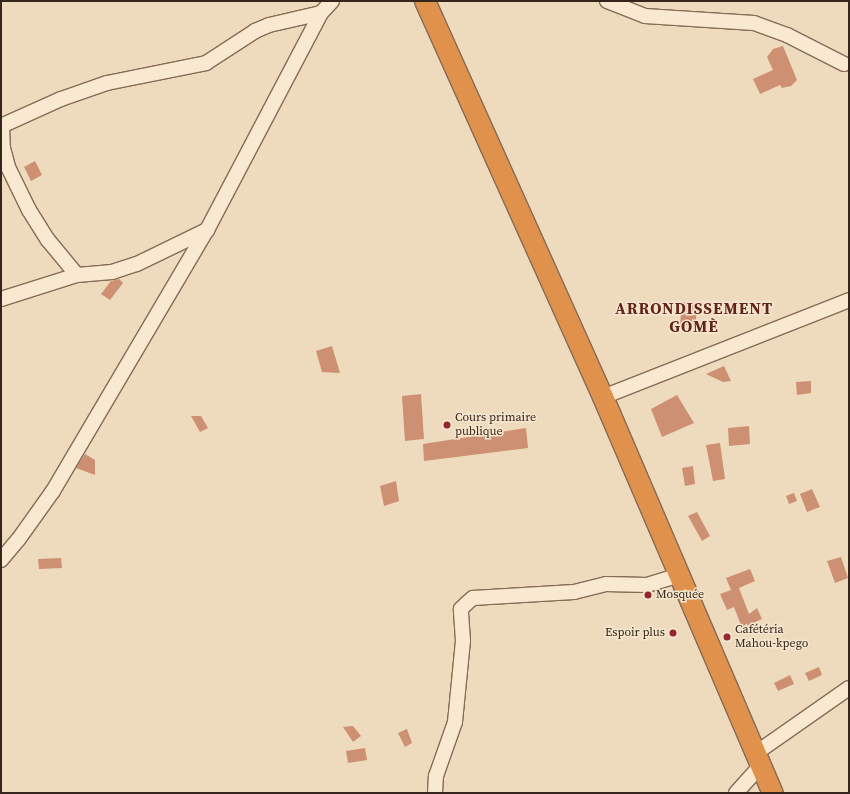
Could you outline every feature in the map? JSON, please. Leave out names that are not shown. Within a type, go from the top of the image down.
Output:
[{"type":"highway","points":[[425,1],[603,397],[758,759],[774,793]]},
{"type":"street","points":[[1,560],[18,540],[53,491],[207,230],[322,13],[332,1]]},
{"type":"street","points":[[607,1],[645,16],[754,23],[787,35],[844,64]]},
{"type":"street","points":[[77,275],[48,240],[29,210],[8,167],[3,148],[2,126],[61,99],[107,83],[196,66],[218,57],[255,31],[269,25],[322,13]]},
{"type":"street","points":[[1,299],[77,275],[112,272],[137,264],[207,230]]},
{"type":"street","points":[[603,397],[849,300]]},
{"type":"street","points":[[435,793],[436,776],[455,722],[464,641],[461,610],[467,603],[473,598],[574,592],[606,584],[647,585],[679,575]]},
{"type":"street","points":[[736,793],[758,759],[849,688]]},
{"type":"building","points":[[783,46],[797,80],[791,86],[782,88],[780,85],[760,94],[753,79],[773,70],[767,57],[773,49]]},
{"type":"building","points":[[35,161],[42,175],[31,181],[24,167]]},
{"type":"building","points":[[119,279],[123,283],[110,300],[101,294],[111,281]]},
{"type":"building","points":[[682,302],[698,303],[695,326],[680,325]]},
{"type":"building","points":[[332,346],[340,373],[322,372],[316,351]]},
{"type":"building","points":[[724,366],[731,381],[723,382],[706,374]]},
{"type":"building","points":[[811,381],[811,393],[797,395],[796,382]]},
{"type":"building","points":[[421,394],[424,439],[405,441],[402,396]]},
{"type":"building","points":[[677,395],[694,423],[662,437],[651,409]]},
{"type":"building","points":[[191,416],[201,416],[208,428],[200,432]]},
{"type":"building","points":[[749,426],[750,444],[729,446],[728,428]]},
{"type":"building","points":[[526,428],[528,448],[424,461],[423,444]]},
{"type":"building","points":[[720,443],[725,479],[713,481],[706,445]]},
{"type":"building","points":[[85,454],[95,460],[95,475],[76,468]]},
{"type":"building","points":[[693,466],[695,484],[685,486],[682,468]]},
{"type":"building","points":[[396,481],[399,501],[384,506],[380,486]]},
{"type":"building","points":[[812,489],[820,507],[807,512],[800,494]]},
{"type":"building","points":[[794,493],[797,501],[789,504],[786,496]]},
{"type":"building","points":[[697,512],[710,536],[702,541],[688,516]]},
{"type":"building","points":[[841,557],[848,578],[835,583],[827,561]]},
{"type":"building","points":[[61,558],[62,568],[39,569],[38,559]]},
{"type":"building","points":[[750,569],[755,581],[739,588],[749,614],[757,608],[762,619],[742,628],[734,607],[727,610],[720,594],[731,590],[726,578]]},
{"type":"building","points":[[819,667],[822,675],[809,681],[805,673]]},
{"type":"building","points":[[790,675],[794,684],[778,691],[774,683]]},
{"type":"building","points":[[353,726],[361,736],[353,742],[343,727]]},
{"type":"building","points":[[407,729],[412,743],[405,747],[398,733]]},
{"type":"building","points":[[365,748],[367,760],[348,763],[346,751]]},
{"type":"place","name":"Cours primaire publique","points":[[447,425]]},
{"type":"place","name":"Mosquée","points":[[648,595]]},
{"type":"place","name":"Espoir plus","points":[[673,633]]},
{"type":"place","name":"Cafétéria Mahou-kpego","points":[[727,637]]},
{"type":"district","name":"ARRONDISSEMENT GOMÈ","points":[[694,317]]}]
